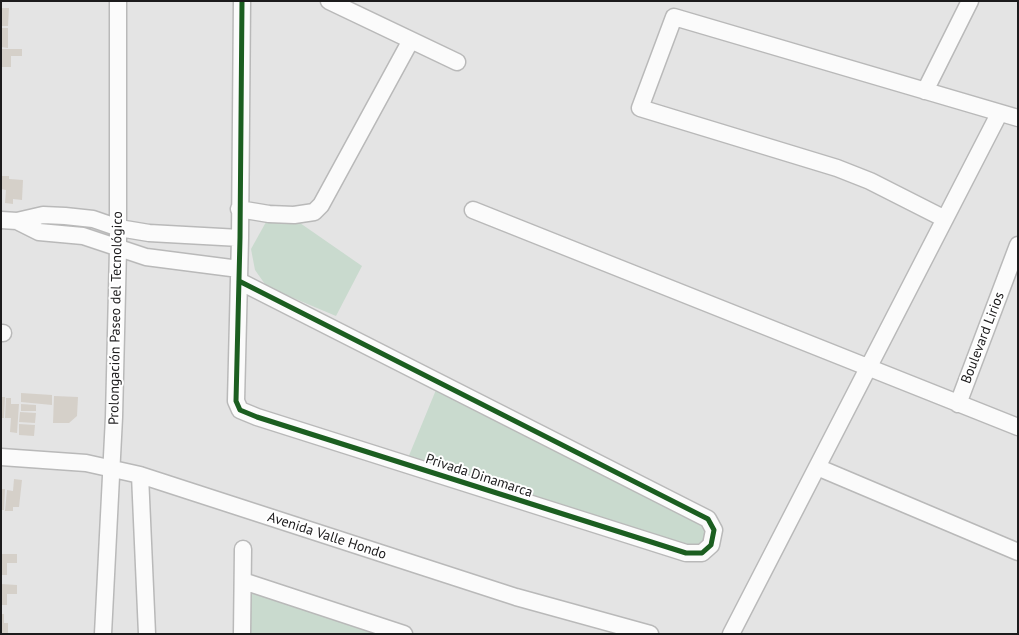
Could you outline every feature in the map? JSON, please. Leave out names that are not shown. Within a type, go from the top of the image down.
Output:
[{"type":"street","name":"Prolongación Paseo del Tecnológico","points":[[103,634],[114,417],[119,228],[118,1]]},
{"type":"street","points":[[9,220],[39,232],[83,236],[118,249],[239,275],[242,1]]},
{"type":"street","points":[[329,1],[457,62]]},
{"type":"street","points":[[925,91],[970,1]]},
{"type":"street","points":[[945,219],[870,181],[837,168],[640,108],[674,17],[1018,118]]},
{"type":"street","points":[[239,209],[269,214],[294,215],[314,212],[321,205],[411,40]]},
{"type":"street","points":[[731,634],[1000,114]]},
{"type":"street","points":[[473,210],[1018,427]]},
{"type":"street","points":[[9,220],[43,215],[65,216],[93,219],[119,228],[177,235],[240,238]]},
{"type":"street","name":"Boulevard Lirios","points":[[958,404],[1018,245]]},
{"type":"street","name":"Privada Dinamarca","points":[[239,275],[708,519],[714,530],[711,545],[702,552],[686,553],[266,420],[240,410],[236,401],[239,275]]},
{"type":"street","name":"Avenida Valle Hondo","points":[[1,457],[110,467],[140,475],[516,597],[650,634]]},
{"type":"street","points":[[817,467],[1018,552]]},
{"type":"street","points":[[140,475],[147,634]]},
{"type":"street","points":[[242,634],[243,549]]},
{"type":"street","points":[[243,581],[404,634]]},
{"type":"green space","points":[[266,222],[300,223],[362,266],[336,316],[267,287],[255,270],[251,249]]},
{"type":"green space","points":[[438,385],[708,527],[708,539],[692,550],[408,458]]},
{"type":"green space","points":[[247,586],[377,630],[375,634],[247,634]]},
{"type":"building","points":[[1,8],[9,8],[8,26],[1,26]]},
{"type":"building","points":[[1,28],[8,28],[8,48],[1,47]]},
{"type":"building","points":[[1,49],[22,49],[22,56],[11,56],[11,67],[1,67]]},
{"type":"building","points":[[1,176],[9,176],[9,179],[23,180],[22,200],[13,199],[13,204],[5,203],[6,190],[1,189]]},
{"type":"building","points":[[21,393],[52,395],[52,405],[21,402]]},
{"type":"building","points":[[54,396],[78,397],[77,416],[69,423],[53,423]]},
{"type":"building","points":[[1,397],[5,397],[4,418],[1,418]]},
{"type":"building","points":[[6,398],[11,398],[11,404],[19,404],[17,433],[10,432],[11,418],[5,418]]},
{"type":"building","points":[[21,404],[36,405],[36,411],[21,411]]},
{"type":"building","points":[[20,412],[36,413],[35,423],[19,422]]},
{"type":"building","points":[[19,424],[35,425],[34,436],[19,435]]},
{"type":"building","points":[[14,479],[22,480],[19,507],[13,507],[13,511],[5,511],[7,490],[13,491]]},
{"type":"building","points":[[1,489],[5,489],[4,510],[1,510]]},
{"type":"building","points":[[1,554],[17,554],[17,563],[7,563],[7,575],[1,575]]},
{"type":"building","points":[[1,584],[17,585],[17,594],[7,594],[7,605],[1,605]]},
{"type":"building","points":[[1,614],[4,614],[4,623],[8,623],[8,634],[1,634]]},
{"type":"cycle path","points":[[239,281],[708,519],[714,530],[711,545],[702,553],[686,553],[240,410],[236,401],[240,238],[242,1]]}]
